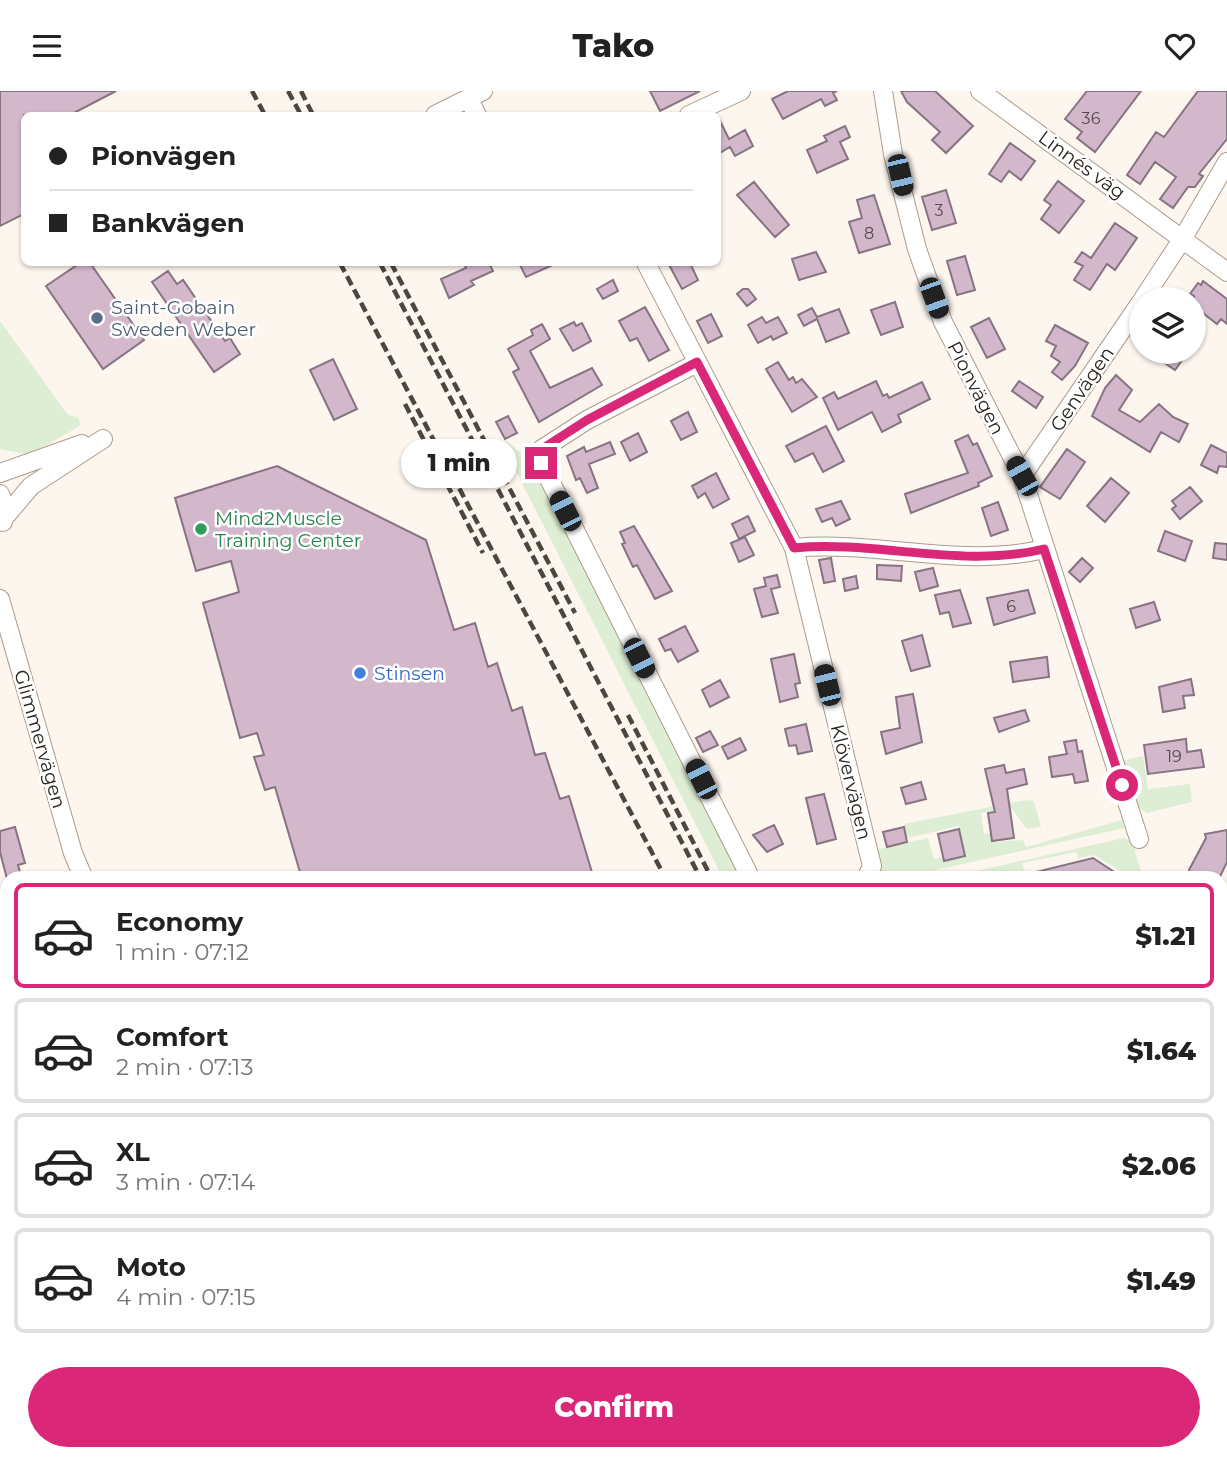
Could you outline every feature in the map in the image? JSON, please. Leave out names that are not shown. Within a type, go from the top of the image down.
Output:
[{"type":"street","points":[[696,112],[741,91]]},
{"type":"street","name":"Pionvägen","points":[[883,91],[893,154],[917,250],[939,310],[1022,476],[1139,839]]},
{"type":"street","name":"Linnés väg","points":[[980,91],[1227,272]]},
{"type":"street","points":[[441,112],[476,94],[477,112]]},
{"type":"street","points":[[1183,238],[1227,162]]},
{"type":"street","name":"Genvägen","points":[[1151,287],[1183,238]]},
{"type":"street","name":"Klövervägen","points":[[648,266],[794,548],[872,866],[870,871]]},
{"type":"street","name":"Genvägen","points":[[1022,476],[1129,319]]},
{"type":"street","points":[[697,362],[587,420],[542,449],[541,463],[747,871]]},
{"type":"street","points":[[0,473],[103,439],[31,486],[2,523]]},
{"type":"street","points":[[0,494],[2,523]]},
{"type":"street","points":[[794,548],[953,555],[1026,554],[1044,549]]},
{"type":"street","name":"Glimmervägen","points":[[0,599],[73,853],[81,871]]},
{"type":"green space","points":[[0,321],[68,415],[78,417],[81,425],[30,455],[0,449]]},
{"type":"green space","points":[[506,441],[528,458],[736,871],[719,871],[501,442]]},
{"type":"green space","points":[[1143,756],[1148,789],[1190,784],[1192,802],[1147,813],[1136,807],[1122,761]]},
{"type":"green space","points":[[1026,800],[1034,801],[1041,827],[1027,829],[1012,809],[981,813],[984,834],[990,833],[992,842],[1023,840],[1026,847],[1122,820],[1124,828],[931,871],[880,871],[875,850],[928,838],[934,859],[944,857],[945,861],[965,856],[959,826],[907,838],[904,824]]},
{"type":"green space","points":[[1124,838],[1132,842],[1141,871],[1120,871],[1094,855],[1078,858],[1076,852],[1022,863],[1024,871],[976,871]]},
{"type":"building","points":[[0,91],[116,91],[76,112],[21,112],[21,216],[0,226]]},
{"type":"building","points":[[650,91],[700,91],[660,111]]},
{"type":"building","points":[[788,91],[837,91],[833,93],[837,100],[825,106],[821,99],[783,119],[772,99]]},
{"type":"building","points":[[901,91],[935,91],[973,126],[946,153],[932,140],[940,132],[907,102]]},
{"type":"building","points":[[1087,91],[1141,91],[1095,152],[1077,138],[1082,132],[1065,119]]},
{"type":"building","points":[[1198,91],[1227,91],[1227,139],[1199,174],[1203,176],[1195,187],[1188,187],[1173,208],[1160,199],[1176,177],[1155,162],[1140,184],[1127,175],[1156,132],[1164,137]]},
{"type":"building","points":[[721,123],[729,139],[745,130],[753,146],[735,156],[730,147],[721,152]]},
{"type":"building","points":[[845,126],[850,137],[840,142],[848,159],[817,173],[807,150],[827,141],[824,136]]},
{"type":"building","points":[[1010,143],[1035,161],[1021,180],[1009,171],[1001,182],[989,174]]},
{"type":"building","points":[[1058,181],[1084,201],[1059,233],[1041,219],[1051,205],[1044,200]]},
{"type":"building","points":[[754,182],[789,225],[775,237],[737,195]]},
{"type":"building","points":[[946,190],[956,223],[932,230],[922,197]]},
{"type":"building","points":[[874,195],[890,244],[859,253],[849,222],[862,218],[857,200]]},
{"type":"building","points":[[1115,223],[1137,238],[1115,270],[1107,264],[1090,290],[1074,280],[1083,266],[1075,262],[1082,252],[1091,258]]},
{"type":"building","points":[[816,252],[826,272],[799,280],[792,259]]},
{"type":"building","points":[[965,256],[975,290],[957,295],[947,261]]},
{"type":"building","points":[[76,266],[92,266],[144,340],[103,369],[46,286]]},
{"type":"building","points":[[465,266],[490,266],[493,271],[471,281],[474,285],[449,298],[441,279],[466,268]]},
{"type":"building","points":[[520,266],[550,266],[526,277]]},
{"type":"building","points":[[670,266],[691,266],[698,280],[682,289]]},
{"type":"building","points":[[168,271],[177,284],[183,280],[225,341],[230,338],[240,354],[214,372],[152,282]]},
{"type":"building","points":[[613,280],[618,291],[603,299],[597,289]]},
{"type":"building","points":[[1203,281],[1227,299],[1227,324],[1221,319],[1217,324],[1206,315],[1206,287],[1195,287],[1198,283],[1201,285]]},
{"type":"building","points":[[748,289],[756,299],[747,306],[737,294]]},
{"type":"building","points":[[895,302],[903,327],[881,335],[871,310]]},
{"type":"building","points":[[645,307],[669,350],[649,361],[637,338],[630,341],[619,321]]},
{"type":"building","points":[[812,308],[817,317],[839,309],[849,333],[826,342],[817,319],[804,326],[798,315]]},
{"type":"building","points":[[711,314],[722,336],[708,343],[697,321]]},
{"type":"building","points":[[762,317],[766,323],[778,317],[787,333],[773,340],[771,336],[758,343],[748,325]]},
{"type":"building","points":[[989,318],[1005,349],[987,358],[971,327]]},
{"type":"building","points":[[574,322],[576,326],[582,323],[591,341],[573,351],[560,329]]},
{"type":"building","points":[[542,324],[550,339],[530,351],[550,388],[592,368],[602,385],[539,422],[513,372],[519,369],[508,349],[533,335],[531,330]]},
{"type":"building","points":[[1055,325],[1088,343],[1075,366],[1062,380],[1052,372],[1060,362],[1051,356],[1056,346],[1046,341]]},
{"type":"building","points":[[333,359],[357,409],[334,420],[310,370]]},
{"type":"building","points":[[778,362],[789,380],[793,377],[796,383],[802,379],[817,397],[792,412],[766,369]]},
{"type":"building","points":[[1166,364],[1179,364],[1175,370]]},
{"type":"building","points":[[1116,375],[1132,390],[1119,410],[1140,422],[1159,404],[1173,417],[1188,424],[1179,442],[1161,432],[1150,452],[1092,416],[1105,388]]},
{"type":"building","points":[[876,381],[883,396],[887,394],[889,398],[922,382],[930,399],[898,415],[901,422],[882,432],[872,412],[838,430],[823,398],[834,392],[838,399]]},
{"type":"building","points":[[1019,381],[1043,397],[1036,408],[1012,391]]},
{"type":"building","points":[[688,412],[697,432],[681,440],[671,421]]},
{"type":"building","points":[[508,416],[517,433],[505,439],[496,422]]},
{"type":"building","points":[[826,426],[844,461],[823,472],[813,453],[795,462],[786,446]]},
{"type":"building","points":[[638,433],[647,452],[630,461],[621,442]]},
{"type":"building","points":[[968,435],[973,445],[977,443],[992,476],[978,483],[979,486],[911,513],[905,494],[968,473],[955,441]]},
{"type":"building","points":[[610,442],[615,454],[589,464],[598,488],[587,493],[580,478],[576,480],[567,456],[584,447],[586,452]]},
{"type":"building","points":[[1211,445],[1227,453],[1227,467],[1219,466],[1217,473],[1201,465]]},
{"type":"building","points":[[1067,449],[1085,462],[1060,499],[1040,487]]},
{"type":"building","name":"Stinsen","points":[[277,466],[426,540],[454,630],[475,623],[488,667],[497,663],[512,711],[522,707],[535,755],[545,753],[560,799],[569,796],[592,871],[300,871],[275,787],[265,790],[254,757],[264,755],[257,733],[240,738],[203,603],[239,592],[231,561],[196,571],[175,498]]},
{"type":"building","points":[[716,473],[729,499],[713,508],[705,493],[698,498],[692,486]]},
{"type":"building","points":[[1111,478],[1129,493],[1105,522],[1087,506]]},
{"type":"building","points":[[1190,487],[1202,501],[1180,519],[1172,509],[1176,506],[1172,501]]},
{"type":"building","points":[[841,501],[850,519],[836,526],[832,518],[822,522],[816,509]]},
{"type":"building","points":[[998,502],[1008,530],[991,536],[982,508]]},
{"type":"building","points":[[748,516],[755,531],[739,539],[732,524]]},
{"type":"building","points":[[634,526],[672,591],[655,599],[637,565],[633,567],[622,544],[625,543],[620,532]]},
{"type":"building","points":[[1165,531],[1192,541],[1185,561],[1158,551]]},
{"type":"building","points":[[745,537],[754,555],[739,562],[731,543]]},
{"type":"building","points":[[1215,543],[1227,544],[1227,560],[1213,558]]},
{"type":"building","points":[[831,558],[835,581],[824,583],[819,560]]},
{"type":"building","points":[[1082,558],[1093,568],[1080,582],[1069,572]]},
{"type":"building","points":[[877,565],[902,566],[901,581],[877,579]]},
{"type":"building","points":[[933,568],[938,586],[920,591],[915,572]]},
{"type":"building","points":[[777,575],[780,587],[771,589],[778,613],[762,617],[754,589],[766,586],[764,578]]},
{"type":"building","points":[[856,576],[858,588],[845,591],[843,579]]},
{"type":"building","points":[[960,590],[971,623],[953,627],[949,612],[940,614],[935,595]]},
{"type":"building","points":[[1028,590],[1035,613],[994,625],[987,598]]},
{"type":"building","points":[[1154,602],[1160,620],[1136,628],[1130,609]]},
{"type":"building","points":[[685,626],[698,651],[678,662],[671,649],[665,651],[659,639]]},
{"type":"building","points":[[922,635],[930,666],[911,671],[902,641]]},
{"type":"building","points":[[794,654],[800,683],[795,684],[798,697],[780,702],[771,659]]},
{"type":"building","points":[[1047,657],[1049,677],[1013,682],[1010,662]]},
{"type":"building","points":[[1191,679],[1194,695],[1183,696],[1185,708],[1163,712],[1159,687]]},
{"type":"building","points":[[720,680],[729,697],[710,707],[702,690]]},
{"type":"building","points":[[913,694],[922,742],[886,754],[881,732],[900,728],[896,697]]},
{"type":"building","points":[[1025,710],[1029,721],[999,732],[994,718]]},
{"type":"building","points":[[806,724],[812,751],[798,754],[796,745],[789,746],[785,729]]},
{"type":"building","points":[[710,731],[718,745],[703,752],[696,738]]},
{"type":"building","points":[[740,738],[746,750],[728,759],[722,747]]},
{"type":"building","points":[[1186,739],[1187,752],[1201,750],[1204,767],[1148,774],[1144,745]]},
{"type":"building","points":[[1076,740],[1078,752],[1082,751],[1088,781],[1075,783],[1073,774],[1052,777],[1049,757],[1067,754],[1064,742]]},
{"type":"building","points":[[1004,765],[1006,773],[1024,769],[1027,784],[1007,789],[1014,838],[992,841],[988,813],[995,812],[985,769]]},
{"type":"building","points":[[921,782],[926,799],[906,804],[901,788]]},
{"type":"building","points":[[824,794],[836,839],[817,844],[806,798]]},
{"type":"building","points":[[774,825],[783,844],[767,852],[753,835]]},
{"type":"building","points":[[15,827],[25,863],[18,865],[20,871],[5,871],[0,852],[0,831]]},
{"type":"building","points":[[904,827],[907,842],[887,847],[883,832]]},
{"type":"building","points":[[959,829],[965,856],[944,861],[938,834]]},
{"type":"building","points":[[1227,830],[1227,862],[1223,871],[1189,871],[1206,838],[1205,834]]},
{"type":"building","points":[[1093,858],[1113,871],[1040,871]]},
{"type":"railway","points":[[252,91],[263,112]]},
{"type":"railway","points":[[288,91],[299,112]]},
{"type":"railway","points":[[301,91],[312,112]]},
{"type":"railway","points":[[342,266],[662,871]]},
{"type":"railway","points":[[382,266],[697,871]]},
{"type":"railway","points":[[393,266],[575,613]]},
{"type":"railway","points":[[405,404],[483,553]]},
{"type":"railway","points":[[628,715],[708,871]]},
{"type":"place","name":"Saint-Gobain Sweden Weber","points":[[97,318]]},
{"type":"place","name":"Mind2Muscle Training Center","points":[[201,529]]},
{"type":"place","name":"Stinsen","points":[[360,673]]},
{"type":"route","points":[[541,463],[542,449],[587,420],[697,362],[794,548],[953,555],[1026,554],[1044,549],[1122,785]]}]
